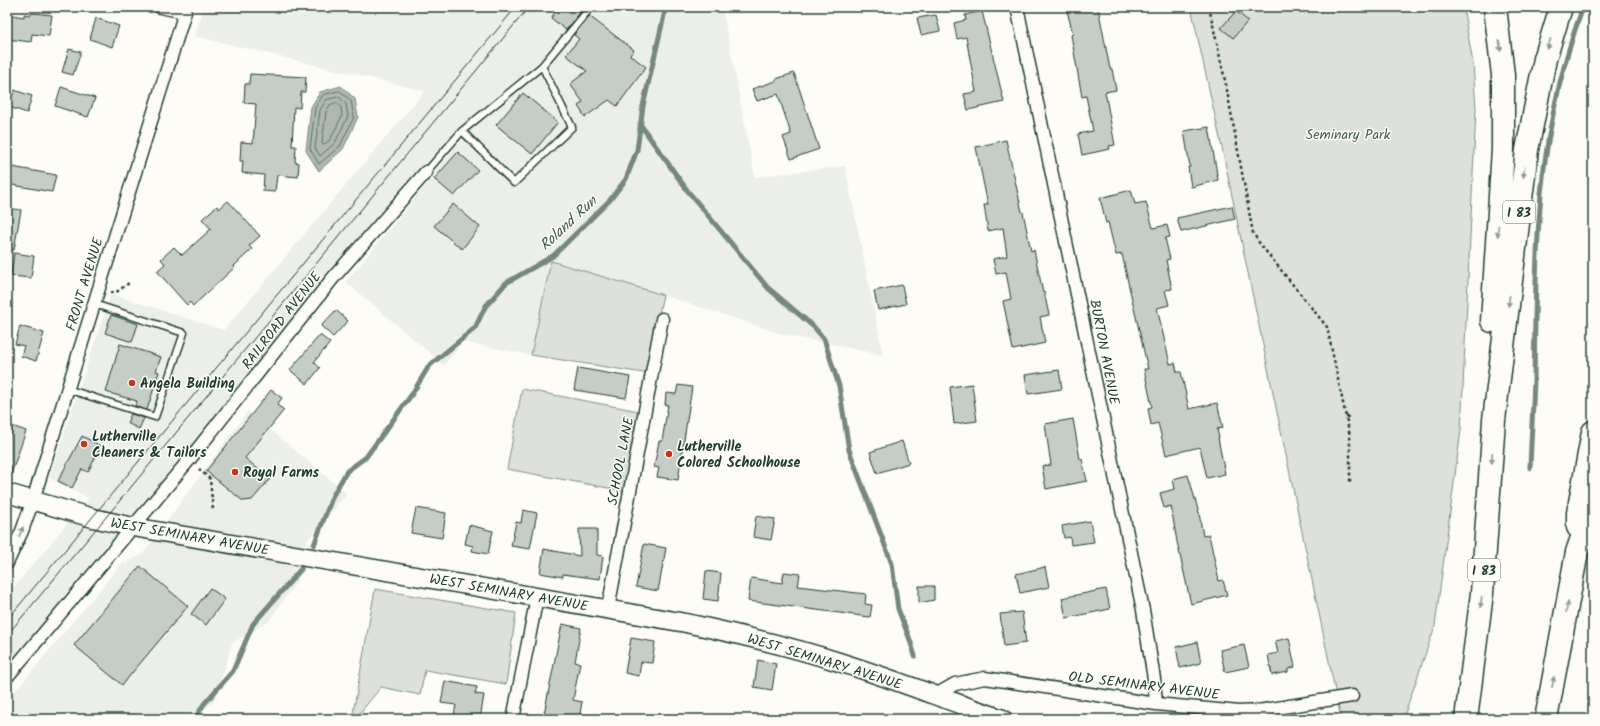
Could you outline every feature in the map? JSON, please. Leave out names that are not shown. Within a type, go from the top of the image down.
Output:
[{"type":"highway","points":[[1494,420],[1488,395],[1504,118],[1504,75],[1495,7]]},
{"type":"highway","name":"I 83","points":[[1466,719],[1482,593],[1494,420],[1527,150],[1545,59],[1561,7]]},
{"type":"highway","points":[[1577,552],[1578,513],[1593,432]]},
{"type":"highway","points":[[1546,719],[1577,552],[1593,506]]},
{"type":"main road","name":"WEST SEMINARY AVENUE","points":[[7,493],[93,518],[133,527],[686,623],[766,641],[840,662],[1003,719]]},
{"type":"street","name":"FRONT AVENUE","points":[[7,562],[22,531],[32,500],[184,12],[160,7]]},
{"type":"street","name":"BURTON AVENUE","points":[[1017,7],[1143,610],[1154,679],[1156,704]]},
{"type":"street","name":"RAILROAD AVENUE","points":[[7,677],[189,460],[333,278],[426,172]]},
{"type":"street","name":"SCHOOL LANE","points":[[608,609],[662,319]]},
{"type":"street","points":[[513,719],[536,597]]},
{"type":"street","name":"OLD SEMINARY AVENUE","points":[[934,696],[955,684],[985,678],[1156,704],[1239,712],[1258,711],[1352,696]]},
{"type":"lane","points":[[426,172],[462,131],[542,66],[591,7]]},
{"type":"lane","points":[[462,131],[514,183],[572,127],[542,66]]},
{"type":"lane","points":[[67,389],[155,417],[184,333],[94,304]]},
{"type":"path","points":[[1210,7],[1253,233],[1260,244],[1327,326],[1350,436],[1350,483]]},
{"type":"path","points":[[1346,417],[1351,416]]},
{"type":"path","points":[[201,471],[210,479],[213,510]]},
{"type":"shaded area","points":[[204,7],[722,7],[755,177],[845,166],[883,355],[782,334],[663,295],[551,261],[531,355],[463,342],[444,365],[346,282],[433,176],[423,167],[7,668],[7,595],[89,498],[49,478],[111,294],[224,330],[425,91],[195,36]]},
{"type":"shaded area","points":[[248,411],[347,494],[304,544],[319,547],[268,622],[232,643],[215,701],[190,719],[7,719],[7,701],[123,562],[126,564],[132,559],[142,555]]},
{"type":"green space","name":"Seminary Park","points":[[1191,7],[1463,7],[1473,63],[1476,109],[1461,430],[1435,626],[1403,719],[1341,719],[1222,148]]},
{"type":"green space","points":[[551,261],[663,295],[654,337],[649,350],[650,374],[531,355]]},
{"type":"green space","points":[[522,389],[639,411],[624,491],[507,469]]},
{"type":"green space","points":[[375,589],[516,613],[506,684],[425,670],[420,695],[381,687],[355,719],[352,719]]},
{"type":"water","points":[[341,86],[355,99],[358,117],[343,149],[319,171],[306,151],[311,107],[320,92]]},
{"type":"building","points":[[559,7],[578,7],[582,10],[566,30],[551,18]]},
{"type":"building","points":[[1066,7],[1098,7],[1110,69],[1112,69],[1116,90],[1105,92],[1115,145],[1109,146],[1110,149],[1082,155],[1078,134],[1093,131],[1086,96],[1082,97],[1071,35],[1073,34]]},
{"type":"building","points":[[982,11],[1004,102],[968,110],[964,94],[976,92],[966,37],[957,39],[954,23],[966,20],[965,15]]},
{"type":"building","points":[[1236,11],[1248,21],[1233,38],[1221,28]]},
{"type":"building","points":[[32,13],[52,15],[49,36],[32,34],[31,42],[7,39],[7,14],[24,17],[24,14],[31,15]]},
{"type":"building","points":[[936,15],[940,31],[921,35],[917,18]]},
{"type":"building","points":[[589,16],[634,50],[630,55],[646,67],[617,106],[609,100],[585,117],[578,106],[583,102],[570,84],[587,71],[566,55],[579,39],[574,35]]},
{"type":"building","points":[[96,18],[119,26],[112,47],[90,39]]},
{"type":"building","points":[[69,49],[81,52],[73,75],[62,72]]},
{"type":"building","points":[[794,73],[819,149],[791,159],[783,137],[791,134],[778,94],[757,101],[752,89]]},
{"type":"building","points":[[250,74],[306,77],[305,92],[301,92],[300,108],[294,107],[292,146],[296,146],[295,162],[299,163],[298,177],[277,175],[275,192],[263,191],[264,175],[242,173],[243,161],[240,161],[241,142],[253,143],[256,104],[244,103],[245,84],[249,84]]},
{"type":"building","points":[[61,87],[95,98],[88,117],[55,106]]},
{"type":"building","points":[[14,90],[32,96],[27,113],[9,107]]},
{"type":"building","points":[[523,93],[558,122],[532,154],[496,125]]},
{"type":"building","points":[[1209,127],[1218,180],[1191,187],[1188,167],[1190,167],[1184,131]]},
{"type":"building","points":[[1006,140],[1031,251],[1034,250],[1049,315],[1040,317],[1045,343],[1013,350],[1003,301],[1011,299],[1006,272],[996,274],[993,259],[1007,256],[1003,228],[988,231],[984,205],[988,205],[976,147]]},
{"type":"building","points":[[458,152],[478,170],[454,196],[434,179]]},
{"type":"building","points":[[7,166],[56,175],[52,192],[7,184]]},
{"type":"building","points":[[1131,190],[1135,204],[1146,202],[1153,228],[1167,225],[1170,237],[1165,238],[1170,259],[1166,260],[1172,289],[1165,290],[1169,305],[1157,308],[1170,364],[1175,363],[1177,372],[1181,372],[1189,409],[1217,403],[1223,428],[1217,429],[1225,474],[1207,478],[1200,447],[1166,455],[1158,423],[1151,425],[1148,408],[1152,407],[1144,369],[1148,369],[1122,254],[1116,255],[1108,222],[1106,223],[1100,198]]},
{"type":"building","points":[[228,201],[260,236],[249,246],[252,249],[234,266],[235,267],[193,306],[190,302],[187,305],[157,271],[165,264],[161,259],[174,247],[182,255],[211,229],[202,219],[217,206],[219,209]]},
{"type":"building","points":[[453,204],[480,227],[462,249],[434,226]]},
{"type":"building","points":[[1232,206],[1235,219],[1181,232],[1177,218]]},
{"type":"building","points":[[7,208],[21,210],[14,250],[7,250]]},
{"type":"building","points":[[14,253],[34,256],[31,278],[11,276]]},
{"type":"building","points":[[902,285],[906,304],[878,310],[874,291]]},
{"type":"building","points":[[336,310],[348,321],[333,337],[321,326]]},
{"type":"building","points":[[111,315],[138,324],[132,342],[105,333]]},
{"type":"building","points":[[20,326],[44,333],[36,361],[21,356],[24,346],[15,344]]},
{"type":"building","points":[[320,335],[330,343],[314,362],[320,368],[307,384],[290,370]]},
{"type":"building","name":"Angela Building","points":[[120,344],[161,357],[156,371],[159,372],[147,410],[135,406],[137,401],[106,392]]},
{"type":"building","points":[[578,368],[630,377],[626,398],[574,390]]},
{"type":"building","points":[[1059,370],[1062,389],[1028,394],[1025,375]]},
{"type":"building","points":[[972,384],[977,421],[954,424],[950,387]]},
{"type":"building","points":[[678,385],[692,387],[678,480],[657,477],[659,468],[654,467],[659,441],[662,441],[668,405],[665,405],[666,393],[676,394]]},
{"type":"building","points":[[271,390],[282,398],[277,405],[284,410],[245,458],[270,479],[252,500],[243,501],[206,471]]},
{"type":"building","points":[[131,414],[144,418],[139,429],[127,423]]},
{"type":"building","points":[[1073,419],[1080,459],[1082,459],[1087,481],[1046,489],[1042,466],[1051,465],[1045,424]]},
{"type":"building","points":[[12,426],[26,431],[9,480],[7,480],[7,443]]},
{"type":"building","points":[[82,436],[101,446],[88,472],[82,469],[72,488],[58,481]]},
{"type":"building","points":[[902,441],[909,463],[877,473],[870,452]]},
{"type":"building","points":[[1188,475],[1199,513],[1203,536],[1209,535],[1219,581],[1223,580],[1227,595],[1191,604],[1177,542],[1171,506],[1164,508],[1160,493],[1175,489],[1173,479]]},
{"type":"building","points":[[416,508],[446,513],[442,538],[411,533]]},
{"type":"building","points":[[523,510],[537,513],[530,549],[511,546],[516,522],[521,523]]},
{"type":"building","points":[[756,516],[775,519],[771,540],[753,537]]},
{"type":"building","points":[[1090,521],[1094,542],[1071,545],[1070,537],[1064,538],[1062,526]]},
{"type":"building","points":[[469,525],[493,531],[488,554],[472,551],[473,546],[465,544]]},
{"type":"building","points":[[579,529],[597,529],[597,555],[603,556],[600,579],[563,574],[563,577],[540,573],[544,549],[580,556]]},
{"type":"building","points":[[644,544],[666,548],[658,591],[636,587]]},
{"type":"building","points":[[140,566],[188,606],[122,685],[74,645]]},
{"type":"building","points":[[1045,567],[1049,587],[1020,593],[1016,574]]},
{"type":"building","points":[[706,571],[721,573],[718,601],[703,599]]},
{"type":"building","points":[[784,572],[800,574],[798,586],[866,594],[865,604],[872,605],[870,617],[748,601],[751,578],[782,583]]},
{"type":"building","points":[[919,586],[934,586],[934,600],[919,603]]},
{"type":"building","points":[[210,588],[225,599],[206,625],[191,614]]},
{"type":"building","points":[[1106,589],[1110,609],[1066,618],[1062,598]]},
{"type":"building","points":[[1022,612],[1026,643],[1004,646],[1000,614]]},
{"type":"building","points":[[562,624],[581,628],[575,662],[580,663],[573,700],[582,702],[579,719],[554,719],[555,717],[544,714]]},
{"type":"building","points":[[631,638],[655,642],[652,663],[641,662],[639,676],[625,673]]},
{"type":"building","points":[[1289,638],[1295,667],[1288,669],[1288,672],[1272,675],[1268,655],[1278,653],[1275,641]]},
{"type":"building","points":[[1197,642],[1201,663],[1180,668],[1176,647]]},
{"type":"building","points":[[1244,645],[1249,667],[1225,672],[1220,650]]},
{"type":"building","points":[[758,660],[776,664],[772,690],[754,687]]},
{"type":"building","points":[[445,681],[477,687],[475,694],[484,695],[480,719],[454,715],[456,705],[441,703]]},
{"type":"waterway","name":"Roland Run","points":[[314,545],[333,495],[347,471],[366,457],[412,394],[429,366],[475,328],[485,307],[506,283],[553,256],[610,200],[626,179],[637,150],[643,106],[666,7]]},
{"type":"waterway","points":[[1530,468],[1534,380],[1535,300],[1544,167],[1548,139],[1560,84],[1574,32],[1583,7]]},
{"type":"waterway","points":[[640,124],[687,190],[768,288],[814,327],[824,339],[839,386],[849,450],[892,564],[898,609],[915,656]]},
{"type":"waterway","name":"Roland Run","points":[[195,719],[204,704],[233,671],[253,624],[301,569]]},
{"type":"tram line","points":[[7,620],[516,7]]},
{"type":"tram line","points":[[7,635],[529,7]]},
{"type":"place","name":"Angela Building","points":[[132,383]]},
{"type":"place","name":"Lutherville Cleaners & Tailors","points":[[84,444]]},
{"type":"place","name":"Lutherville Colored Schoolhouse","points":[[669,454]]},
{"type":"place","name":"Royal Farms","points":[[235,472]]}]
